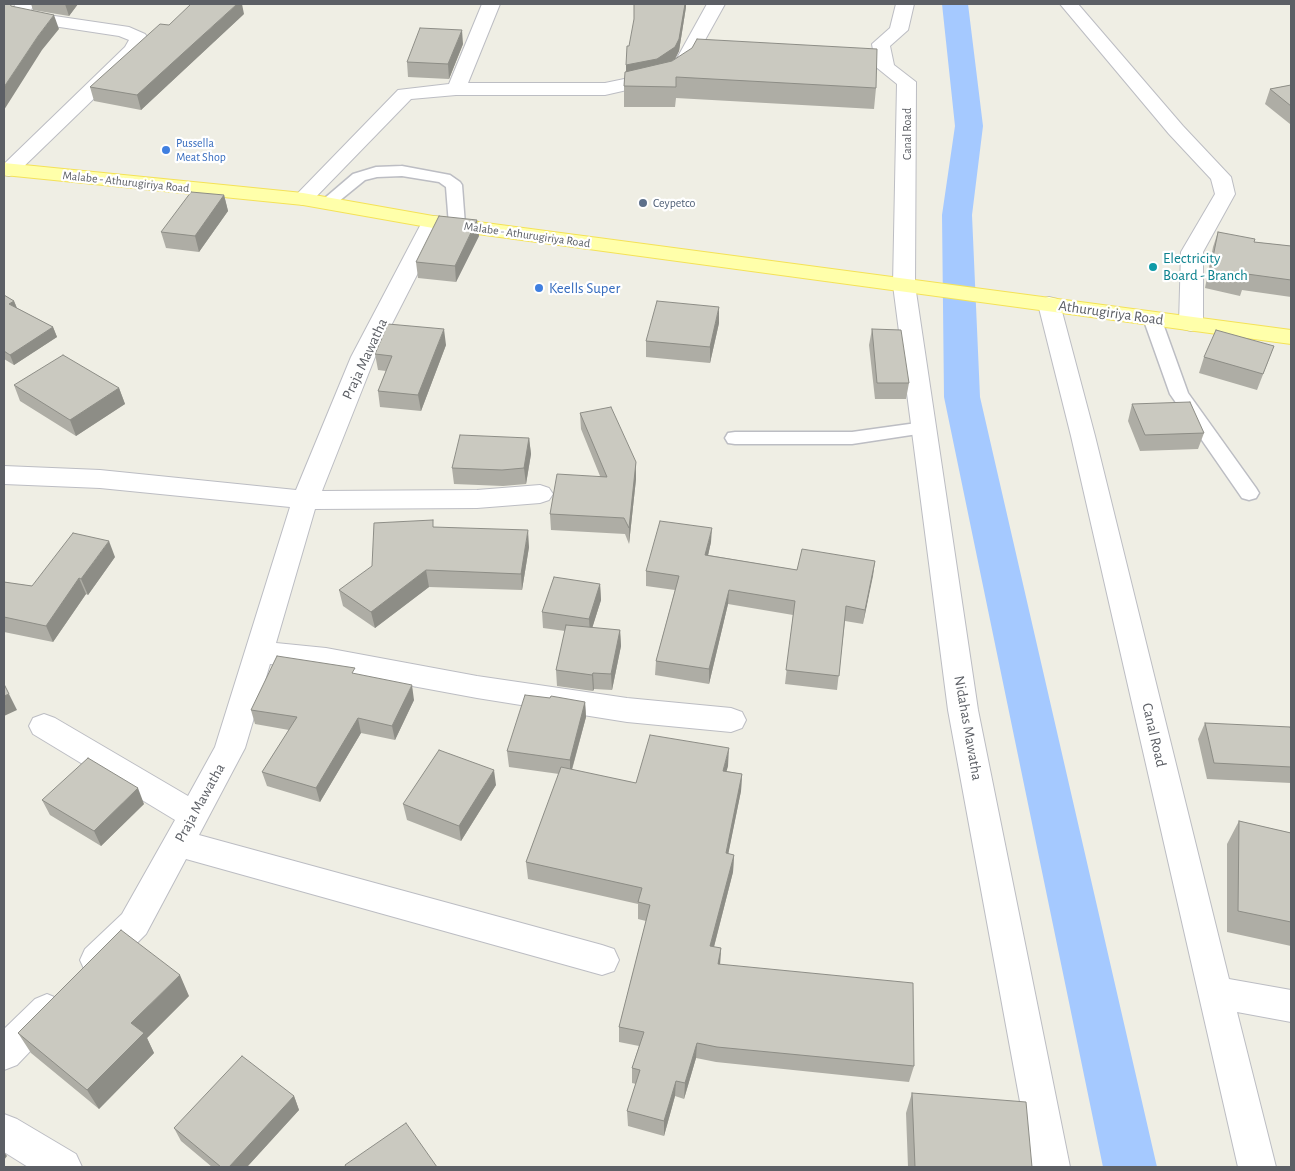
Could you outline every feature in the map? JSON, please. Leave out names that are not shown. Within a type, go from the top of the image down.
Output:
[{"type":"main road","name":"Malabe - Athurugiriya Road","points":[[6,170],[303,199],[432,222],[932,289]]},
{"type":"main road","name":"Athurugiriya Road","points":[[932,289],[1291,337]]},
{"type":"street","points":[[456,89],[491,4]]},
{"type":"street","points":[[303,199],[406,94],[456,89],[605,89],[664,76],[683,63],[716,4]]},
{"type":"street","name":"Canal Road","points":[[904,285],[907,82],[885,67],[882,44],[899,30],[905,4]]},
{"type":"street","points":[[1069,4],[1176,130],[1221,177],[1225,194],[1192,252],[1192,324]]},
{"type":"street","points":[[6,170],[133,50],[139,38],[123,30],[40,19],[19,13]]},
{"type":"street","name":"Praja Mawatha","points":[[4,1053],[134,924],[230,748],[305,500],[363,357],[432,222]]},
{"type":"street","name":"Nidahas Mawatha","points":[[904,285],[963,710],[1051,1167]]},
{"type":"street","name":"Canal Road","points":[[1049,304],[1083,436],[1258,1167]]},
{"type":"street","points":[[4,476],[100,479],[305,500],[477,498],[540,494]]},
{"type":"street","points":[[259,652],[326,659],[478,687],[627,710],[731,720]]},
{"type":"street","points":[[44,726],[186,829],[602,960]]},
{"type":"street","points":[[1216,992],[1291,1006]]},
{"type":"street","points":[[4,1132],[63,1167]]},
{"type":"lane","points":[[327,203],[359,177],[376,172],[411,173],[444,178],[454,185],[457,225]]},
{"type":"lane","points":[[1152,318],[1179,394],[1248,493]]},
{"type":"lane","points":[[735,438],[852,438],[924,428]]},
{"type":"building","points":[[4,4],[54,15],[4,87]]},
{"type":"building","points":[[191,4],[237,4],[137,95],[90,87],[160,24],[169,25]]},
{"type":"building","points":[[634,4],[685,4],[679,39],[675,47],[657,59],[626,65],[627,46],[629,46],[634,19]]},
{"type":"building","points":[[420,28],[462,30],[448,64],[407,62]]},
{"type":"building","points":[[697,39],[877,49],[876,88],[676,77],[676,87],[624,86],[625,72],[672,61],[692,48]]},
{"type":"building","points":[[1291,85],[1291,106],[1270,89]]},
{"type":"building","points":[[191,192],[224,195],[195,236],[161,232]]},
{"type":"building","points":[[439,216],[477,220],[455,266],[416,262]]},
{"type":"building","points":[[1218,232],[1255,239],[1254,242],[1291,246],[1291,280],[1247,274],[1246,280],[1210,272]]},
{"type":"building","points":[[4,295],[14,301],[9,304],[53,327],[10,355],[4,351]]},
{"type":"building","points":[[657,301],[719,307],[710,347],[646,341]]},
{"type":"building","points":[[388,324],[444,329],[418,395],[378,391],[392,356],[375,354]]},
{"type":"building","points":[[872,329],[901,330],[909,383],[877,383]]},
{"type":"building","points":[[1216,330],[1274,346],[1263,374],[1204,357]]},
{"type":"building","points":[[63,355],[119,388],[70,420],[14,385]]},
{"type":"building","points":[[1190,402],[1204,433],[1145,435],[1132,404]]},
{"type":"building","points":[[611,407],[636,462],[629,528],[624,518],[550,514],[557,474],[607,477],[580,413]]},
{"type":"building","points":[[460,435],[529,438],[524,468],[502,470],[452,468]]},
{"type":"building","points":[[433,520],[433,527],[528,530],[521,574],[426,570],[371,612],[339,590],[372,566],[374,523]]},
{"type":"building","points":[[660,521],[712,528],[705,555],[797,570],[802,549],[875,561],[865,610],[846,606],[839,676],[786,670],[795,601],[729,590],[709,669],[656,661],[679,576],[646,571]]},
{"type":"building","points":[[73,533],[109,541],[81,579],[79,578],[46,626],[4,617],[4,582],[32,586]]},
{"type":"building","points":[[554,577],[600,584],[589,619],[542,612]]},
{"type":"building","points":[[566,625],[620,630],[611,674],[593,673],[592,675],[556,670]]},
{"type":"building","points":[[277,656],[355,668],[352,673],[412,685],[392,726],[358,718],[316,788],[262,772],[297,717],[251,710]]},
{"type":"building","points":[[4,684],[9,694],[4,696]]},
{"type":"building","points":[[525,695],[550,698],[551,696],[585,702],[570,760],[507,751]]},
{"type":"building","points":[[1205,723],[1290,727],[1291,767],[1214,763]]},
{"type":"building","points":[[650,735],[729,748],[723,771],[742,774],[726,853],[734,855],[710,946],[721,948],[718,964],[913,983],[914,1066],[717,1047],[697,1043],[685,1083],[676,1081],[664,1121],[627,1111],[640,1070],[632,1068],[644,1032],[619,1027],[650,905],[638,902],[642,888],[526,862],[561,767],[636,783]]},
{"type":"building","points":[[439,750],[494,770],[459,826],[403,804]]},
{"type":"building","points":[[88,758],[138,788],[94,831],[42,800]]},
{"type":"building","points":[[1239,821],[1291,833],[1291,922],[1238,911]]},
{"type":"building","points":[[121,930],[180,975],[131,1023],[144,1033],[87,1090],[18,1033]]},
{"type":"building","points":[[242,1056],[294,1096],[229,1167],[221,1167],[174,1128]]},
{"type":"building","points":[[912,1093],[1026,1102],[1032,1167],[915,1167]]},
{"type":"building","points":[[406,1123],[437,1167],[346,1167],[345,1165]]},
{"type":"waterway","points":[[955,4],[969,126],[957,215],[962,397],[1130,1167]]},
{"type":"place","name":"Pussella Meat Shop","points":[[166,150]]},
{"type":"place","name":"Ceypetco","points":[[643,203]]},
{"type":"place","name":"Electricity Board - Branch","points":[[1153,267]]},
{"type":"place","name":"Keells Super","points":[[539,288]]}]
